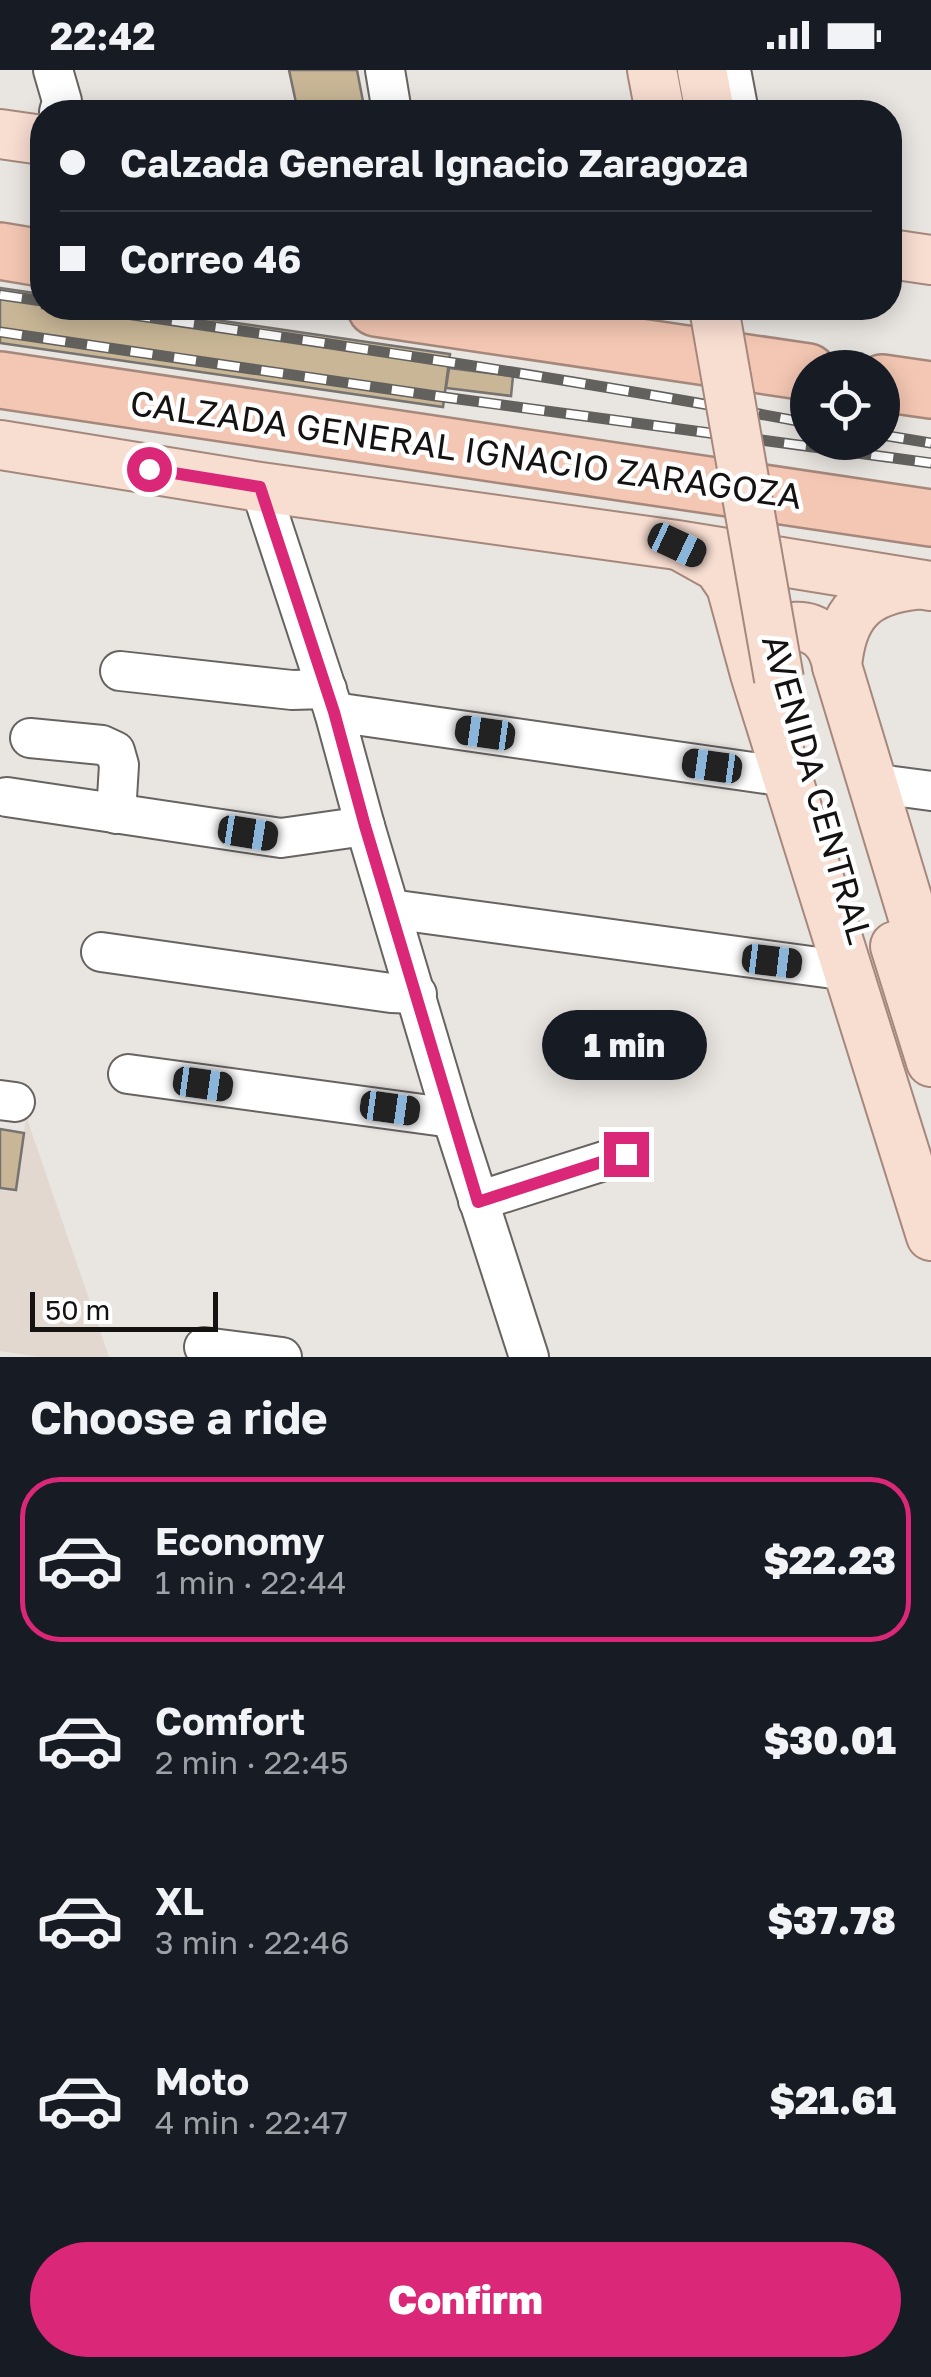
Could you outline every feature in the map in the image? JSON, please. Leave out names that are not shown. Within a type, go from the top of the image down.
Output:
[{"type":"highway","points":[[0,251],[30,256]]},
{"type":"highway","points":[[457,320],[790,369]]},
{"type":"highway","name":"CALZADA GENERAL IGNACIO ZARAGOZA","points":[[0,380],[931,518]]},
{"type":"highway","points":[[900,386],[931,390]]},
{"type":"main road","points":[[652,70],[658,100]]},
{"type":"main road","points":[[674,70],[679,100]]},
{"type":"main road","points":[[702,70],[708,100]]},
{"type":"main road","points":[[0,134],[30,138]]},
{"type":"main road","points":[[902,256],[931,260]]},
{"type":"main road","points":[[718,320],[748,419]]},
{"type":"main road","points":[[744,320],[748,419]]},
{"type":"main road","name":"AVENIDA CENTRAL","points":[[748,419],[795,674],[931,1154]]},
{"type":"main road","name":"CALZADA GENERAL IGNACIO ZARAGOZA","points":[[0,446],[925,585]]},
{"type":"main road","name":"AVENIDA CENTRAL","points":[[677,545],[718,567],[872,783],[931,974]]},
{"type":"main road","name":"AVENIDA CENTRAL","points":[[925,585],[891,588],[871,596],[860,606],[844,635],[795,674],[787,777],[931,1236]]},
{"type":"main road","name":"AVENIDA CENTRAL","points":[[795,674],[931,1062]]},
{"type":"street","points":[[53,70],[62,100]]},
{"type":"street","points":[[385,70],[390,100]]},
{"type":"street","points":[[731,70],[737,100]]},
{"type":"street","points":[[260,487],[330,700],[452,1118],[528,1357]]},
{"type":"street","points":[[120,671],[292,690],[330,700],[787,777]]},
{"type":"street","points":[[30,738],[102,745],[115,751],[119,764],[116,814]]},
{"type":"street","points":[[872,783],[931,791]]},
{"type":"street","points":[[6,797],[281,838],[365,826]]},
{"type":"street","points":[[390,909],[848,971]]},
{"type":"street","points":[[100,952],[417,994]]},
{"type":"street","points":[[128,1074],[452,1118]]},
{"type":"street","points":[[478,1202],[626,1154]]},
{"type":"street","points":[[204,1348],[282,1357]]},
{"type":"shaded area","points":[[26,1116],[109,1357],[41,1357],[0,1351],[0,1190],[17,1192]]},
{"type":"building","points":[[289,70],[357,70],[363,100],[295,100]]},
{"type":"building","points":[[0,288],[30,292],[30,320],[216,320],[450,354],[443,407],[0,343]]},
{"type":"building","points":[[449,368],[513,376],[511,396],[446,388]]},
{"type":"building","points":[[0,1129],[24,1133],[16,1190],[0,1188]]},
{"type":"railway","points":[[0,295],[30,299]]},
{"type":"railway","points":[[166,320],[537,376],[790,420]]},
{"type":"railway","points":[[0,332],[931,463]]},
{"type":"railway","points":[[900,438],[931,443]]},
{"type":"route","points":[[149,469],[260,487],[334,712],[478,1202],[626,1154]]}]
